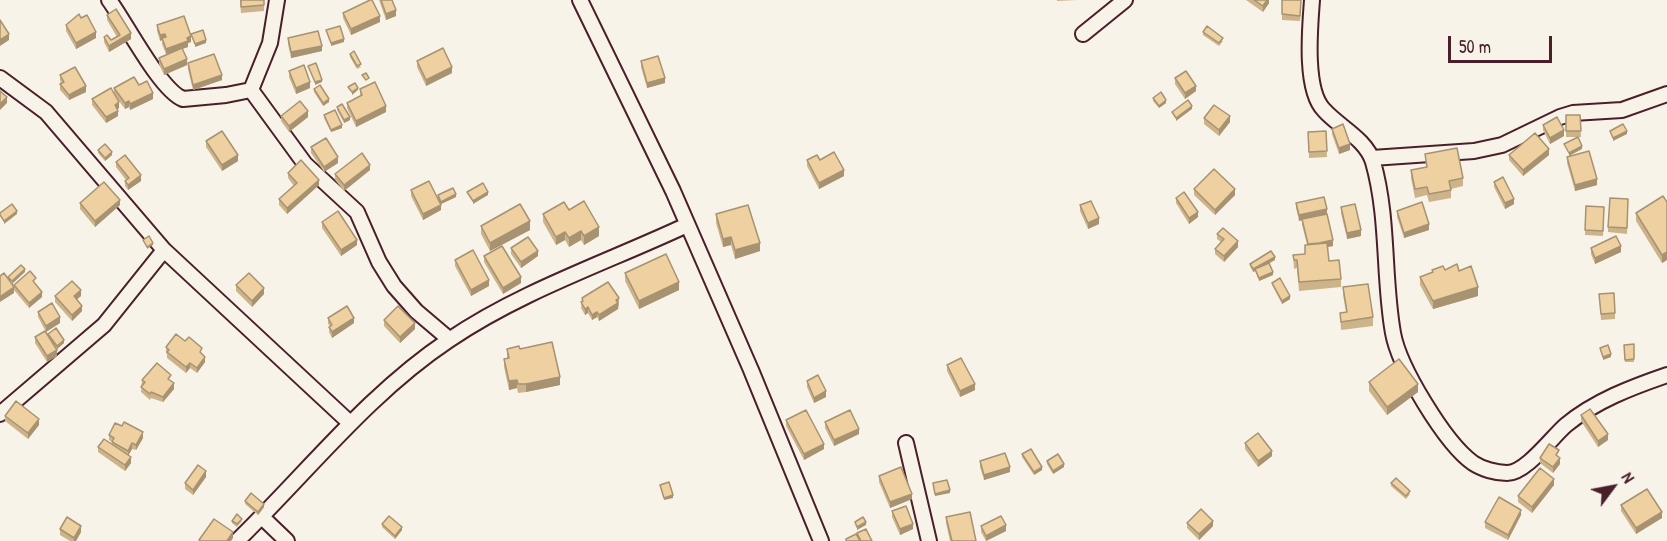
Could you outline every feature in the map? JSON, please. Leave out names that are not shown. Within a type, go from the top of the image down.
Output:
[{"type":"street","points":[[109,0],[163,83],[176,96],[183,99],[226,96],[251,90]]},
{"type":"street","points":[[251,90],[270,43],[277,0]]},
{"type":"street","points":[[580,0],[630,98],[687,225],[751,370],[821,541]]},
{"type":"street","points":[[1083,34],[1125,0]]},
{"type":"street","points":[[1312,0],[1310,20],[1315,97],[1322,109],[1350,132],[1372,158],[1380,186],[1391,316],[1398,351],[1416,388],[1445,434],[1474,463],[1490,471],[1514,472],[1532,459],[1565,425],[1588,410],[1632,387],[1667,375]]},
{"type":"street","points":[[0,78],[46,112],[164,250],[350,423]]},
{"type":"street","points":[[251,90],[305,164],[357,212],[379,262],[394,285],[416,311],[449,339]]},
{"type":"street","points":[[1372,158],[1474,151],[1502,145],[1560,117],[1573,113],[1622,111],[1667,94]]},
{"type":"street","points":[[237,541],[350,423],[404,374],[449,339],[525,297],[687,225]]},
{"type":"street","points":[[0,414],[104,325],[164,250]]},
{"type":"street","points":[[906,443],[929,541]]},
{"type":"street","points":[[262,517],[287,541]]},
{"type":"building","points":[[241,0],[264,0],[264,5],[241,7]]},
{"type":"building","points":[[370,0],[380,16],[351,29],[343,13]]},
{"type":"building","points":[[381,0],[392,0],[396,10],[386,14]]},
{"type":"building","points":[[1254,0],[1267,0],[1263,6]]},
{"type":"building","points":[[1282,0],[1301,0],[1300,16],[1282,14]]},
{"type":"building","points":[[116,9],[131,33],[109,46],[104,37],[107,35],[111,40],[120,35],[107,15]]},
{"type":"building","points":[[79,14],[81,18],[87,15],[96,32],[76,43],[66,25]]},
{"type":"building","points":[[184,16],[191,36],[187,38],[188,41],[166,49],[162,38],[166,37],[165,34],[160,35],[157,25]]},
{"type":"building","points":[[0,20],[9,34],[0,40]]},
{"type":"building","points":[[340,26],[344,39],[331,43],[326,30]]},
{"type":"building","points":[[1207,26],[1223,38],[1219,43],[1203,32]]},
{"type":"building","points":[[203,30],[206,40],[195,44],[191,34]]},
{"type":"building","points":[[318,31],[322,46],[291,52],[288,38]]},
{"type":"building","points":[[182,48],[187,59],[164,69],[159,58]]},
{"type":"building","points":[[443,48],[452,67],[426,80],[417,61]]},
{"type":"building","points":[[354,51],[361,64],[357,66],[350,54]]},
{"type":"building","points":[[214,54],[222,75],[193,85],[188,63]]},
{"type":"building","points":[[658,56],[665,78],[647,83],[641,61]]},
{"type":"building","points":[[316,63],[322,80],[315,82],[308,66]]},
{"type":"building","points":[[304,65],[310,82],[296,88],[289,71]]},
{"type":"building","points":[[75,67],[86,86],[69,95],[60,84],[64,82],[60,75]]},
{"type":"building","points":[[1186,71],[1196,86],[1185,93],[1175,78]]},
{"type":"building","points":[[366,73],[369,78],[366,80],[362,75]]},
{"type":"building","points":[[134,77],[139,85],[147,81],[153,93],[130,104],[129,101],[125,103],[114,88]]},
{"type":"building","points":[[375,82],[386,106],[356,121],[347,103],[362,95],[360,89]]},
{"type":"building","points":[[355,83],[358,88],[352,92],[348,87]]},
{"type":"building","points":[[320,85],[329,99],[323,103],[314,89]]},
{"type":"building","points":[[111,88],[119,102],[115,105],[118,111],[106,117],[92,99]]},
{"type":"building","points":[[0,91],[7,97],[0,104]]},
{"type":"building","points":[[1161,92],[1166,100],[1159,106],[1153,98]]},
{"type":"building","points":[[1188,100],[1192,106],[1176,118],[1172,112]]},
{"type":"building","points":[[300,101],[308,111],[289,126],[281,116]]},
{"type":"building","points":[[342,104],[350,117],[344,120],[337,107]]},
{"type":"building","points":[[1214,105],[1230,116],[1219,130],[1204,118]]},
{"type":"building","points":[[335,110],[342,125],[331,130],[324,115]]},
{"type":"building","points":[[1566,115],[1580,115],[1581,131],[1566,131]]},
{"type":"building","points":[[1557,117],[1564,130],[1550,138],[1543,125]]},
{"type":"building","points":[[1343,124],[1350,144],[1339,148],[1332,129]]},
{"type":"building","points":[[1623,124],[1627,131],[1613,138],[1610,131]]},
{"type":"building","points":[[222,131],[238,155],[222,165],[206,141]]},
{"type":"building","points":[[1326,131],[1327,151],[1309,152],[1308,132]]},
{"type":"building","points":[[1535,133],[1549,149],[1523,170],[1509,155]]},
{"type":"building","points":[[1578,137],[1582,146],[1569,153],[1564,144]]},
{"type":"building","points":[[326,138],[338,157],[324,167],[311,147]]},
{"type":"building","points":[[105,144],[112,152],[105,158],[98,150]]},
{"type":"building","points":[[1457,148],[1463,178],[1449,181],[1451,190],[1429,194],[1427,187],[1415,189],[1411,170],[1427,167],[1425,154]]},
{"type":"building","points":[[1589,151],[1597,179],[1575,185],[1567,157]]},
{"type":"building","points":[[834,152],[844,170],[819,183],[807,160],[817,155],[820,160]]},
{"type":"building","points":[[362,153],[370,165],[344,185],[335,174]]},
{"type":"building","points":[[125,155],[141,175],[128,185],[125,181],[129,178],[116,162]]},
{"type":"building","points":[[301,160],[319,180],[287,208],[279,199],[297,183],[288,173]]},
{"type":"building","points":[[1214,169],[1235,189],[1215,210],[1194,189]]},
{"type":"building","points":[[1503,177],[1514,199],[1505,203],[1494,182]]},
{"type":"building","points":[[429,181],[441,205],[423,214],[411,190]]},
{"type":"building","points":[[104,182],[120,200],[95,221],[80,203]]},
{"type":"building","points":[[483,183],[488,192],[473,201],[467,192]]},
{"type":"building","points":[[453,188],[456,194],[441,202],[438,195]]},
{"type":"building","points":[[1184,192],[1198,212],[1189,218],[1176,198]]},
{"type":"building","points":[[1663,196],[1667,202],[1667,252],[1662,255],[1636,213]]},
{"type":"building","points":[[1324,197],[1327,209],[1299,215],[1296,203]]},
{"type":"building","points":[[1610,198],[1628,199],[1627,228],[1608,227]]},
{"type":"building","points":[[584,201],[599,227],[584,236],[581,231],[569,238],[565,232],[556,237],[543,214],[564,202],[569,210]]},
{"type":"building","points":[[1091,201],[1099,218],[1088,223],[1080,205]]},
{"type":"building","points":[[1422,202],[1429,224],[1404,233],[1397,211]]},
{"type":"building","points":[[12,204],[17,211],[4,221],[0,213]]},
{"type":"building","points":[[520,204],[530,221],[490,243],[481,226]]},
{"type":"building","points":[[1355,204],[1361,230],[1347,233],[1341,207]]},
{"type":"building","points":[[748,205],[760,243],[735,250],[731,237],[723,239],[716,214]]},
{"type":"building","points":[[1586,206],[1604,207],[1603,231],[1585,230]]},
{"type":"building","points":[[338,211],[357,240],[341,250],[322,222]]},
{"type":"building","points":[[1327,214],[1333,240],[1308,244],[1302,219]]},
{"type":"building","points":[[1223,228],[1238,241],[1224,256],[1215,249],[1224,239],[1217,234]]},
{"type":"building","points":[[149,236],[153,243],[147,247],[143,240]]},
{"type":"building","points":[[1616,236],[1621,246],[1595,258],[1591,248]]},
{"type":"building","points":[[528,237],[538,251],[521,262],[511,248]]},
{"type":"building","points":[[1327,243],[1329,261],[1339,260],[1341,279],[1299,282],[1297,260],[1294,260],[1293,255],[1305,254],[1305,245]]},
{"type":"building","points":[[502,246],[521,277],[503,288],[484,256]]},
{"type":"building","points":[[473,250],[489,280],[471,290],[455,260]]},
{"type":"building","points":[[1271,251],[1275,257],[1253,269],[1250,264]]},
{"type":"building","points":[[666,254],[679,282],[639,301],[625,273]]},
{"type":"building","points":[[1269,263],[1273,272],[1259,278],[1255,269]]},
{"type":"building","points":[[1457,264],[1459,271],[1471,266],[1478,287],[1433,301],[1420,277],[1443,266],[1445,270]]},
{"type":"building","points":[[21,265],[25,269],[12,281],[8,277]]},
{"type":"building","points":[[30,271],[36,278],[33,281],[42,292],[29,303],[14,285]]},
{"type":"building","points":[[4,273],[14,287],[0,297],[0,276]]},
{"type":"building","points":[[249,273],[264,288],[252,301],[236,285]]},
{"type":"building","points":[[1280,278],[1290,296],[1282,301],[1272,283]]},
{"type":"building","points":[[72,281],[81,290],[74,296],[82,306],[72,315],[55,296]]},
{"type":"building","points":[[608,282],[619,298],[616,300],[618,303],[599,315],[597,312],[592,315],[588,307],[585,309],[581,302],[582,298]]},
{"type":"building","points":[[1368,284],[1373,317],[1341,322],[1340,313],[1347,312],[1343,287]]},
{"type":"building","points":[[1614,293],[1615,313],[1601,314],[1599,294]]},
{"type":"building","points":[[52,303],[60,317],[46,326],[38,312]]},
{"type":"building","points":[[347,306],[354,318],[332,332],[329,327],[332,325],[328,318]]},
{"type":"building","points":[[398,306],[415,323],[400,337],[384,320]]},
{"type":"building","points":[[56,328],[64,340],[57,346],[48,334]]},
{"type":"building","points":[[45,331],[57,350],[47,356],[35,337]]},
{"type":"building","points":[[176,334],[185,341],[189,337],[202,348],[200,352],[205,357],[197,368],[190,363],[186,367],[167,352],[169,350],[166,347]]},
{"type":"building","points":[[552,342],[560,377],[526,384],[518,384],[517,380],[509,381],[504,359],[509,358],[507,349],[519,346],[520,349]]},
{"type":"building","points":[[1634,344],[1634,359],[1625,360],[1624,345]]},
{"type":"building","points":[[1608,345],[1611,354],[1603,357],[1600,348]]},
{"type":"building","points":[[961,358],[975,384],[960,391],[947,365]]},
{"type":"building","points":[[1399,359],[1418,384],[1387,407],[1369,382]]},
{"type":"building","points":[[157,363],[171,375],[168,379],[174,383],[163,397],[151,392],[150,394],[141,387],[145,382],[142,380]]},
{"type":"building","points":[[818,375],[826,391],[814,398],[807,381]]},
{"type":"building","points":[[16,401],[39,419],[28,433],[5,416]]},
{"type":"building","points":[[1590,409],[1608,434],[1598,441],[1581,415]]},
{"type":"building","points":[[806,410],[824,444],[804,454],[786,420]]},
{"type":"building","points":[[850,410],[859,429],[834,440],[825,422]]},
{"type":"building","points":[[124,422],[143,432],[136,445],[132,443],[128,451],[112,442],[114,438],[109,435],[115,423],[122,426]]},
{"type":"building","points":[[1258,433],[1272,451],[1258,461],[1245,443]]},
{"type":"building","points":[[104,439],[131,457],[125,465],[98,447]]},
{"type":"building","points":[[1549,444],[1559,450],[1556,455],[1560,458],[1553,467],[1540,458]]},
{"type":"building","points":[[1031,449],[1042,467],[1034,472],[1022,454]]},
{"type":"building","points":[[1005,453],[1010,467],[984,475],[980,461]]},
{"type":"building","points":[[1058,454],[1064,464],[1053,471],[1047,461]]},
{"type":"building","points":[[198,465],[206,471],[193,490],[185,483]]},
{"type":"building","points":[[901,467],[912,494],[890,502],[879,476]]},
{"type":"building","points":[[1540,468],[1554,479],[1532,507],[1518,496]]},
{"type":"building","points":[[1396,478],[1410,491],[1406,496],[1391,483]]},
{"type":"building","points":[[947,480],[950,490],[935,494],[933,483]]},
{"type":"building","points":[[669,482],[673,495],[664,498],[660,485]]},
{"type":"building","points":[[1647,489],[1662,512],[1636,528],[1621,505]]},
{"type":"building","points":[[251,493],[264,504],[258,512],[245,501]]},
{"type":"building","points":[[1499,497],[1521,510],[1508,535],[1485,522]]},
{"type":"building","points":[[906,506],[913,524],[900,529],[892,511]]},
{"type":"building","points":[[1201,509],[1213,521],[1199,534],[1187,523]]},
{"type":"building","points":[[970,512],[976,541],[952,541],[946,517]]},
{"type":"building","points":[[237,514],[242,519],[237,524],[232,521]]},
{"type":"building","points":[[389,516],[402,527],[395,536],[382,524]]},
{"type":"building","points":[[1001,516],[1006,525],[986,536],[981,526]]},
{"type":"building","points":[[67,517],[81,526],[74,538],[60,529]]},
{"type":"building","points":[[863,517],[866,522],[857,527],[855,522]]},
{"type":"building","points":[[214,519],[233,532],[227,541],[199,540]]},
{"type":"building","points":[[866,529],[872,541],[861,541],[857,533]]},
{"type":"building","points":[[856,534],[860,541],[846,541],[846,539]]}]
